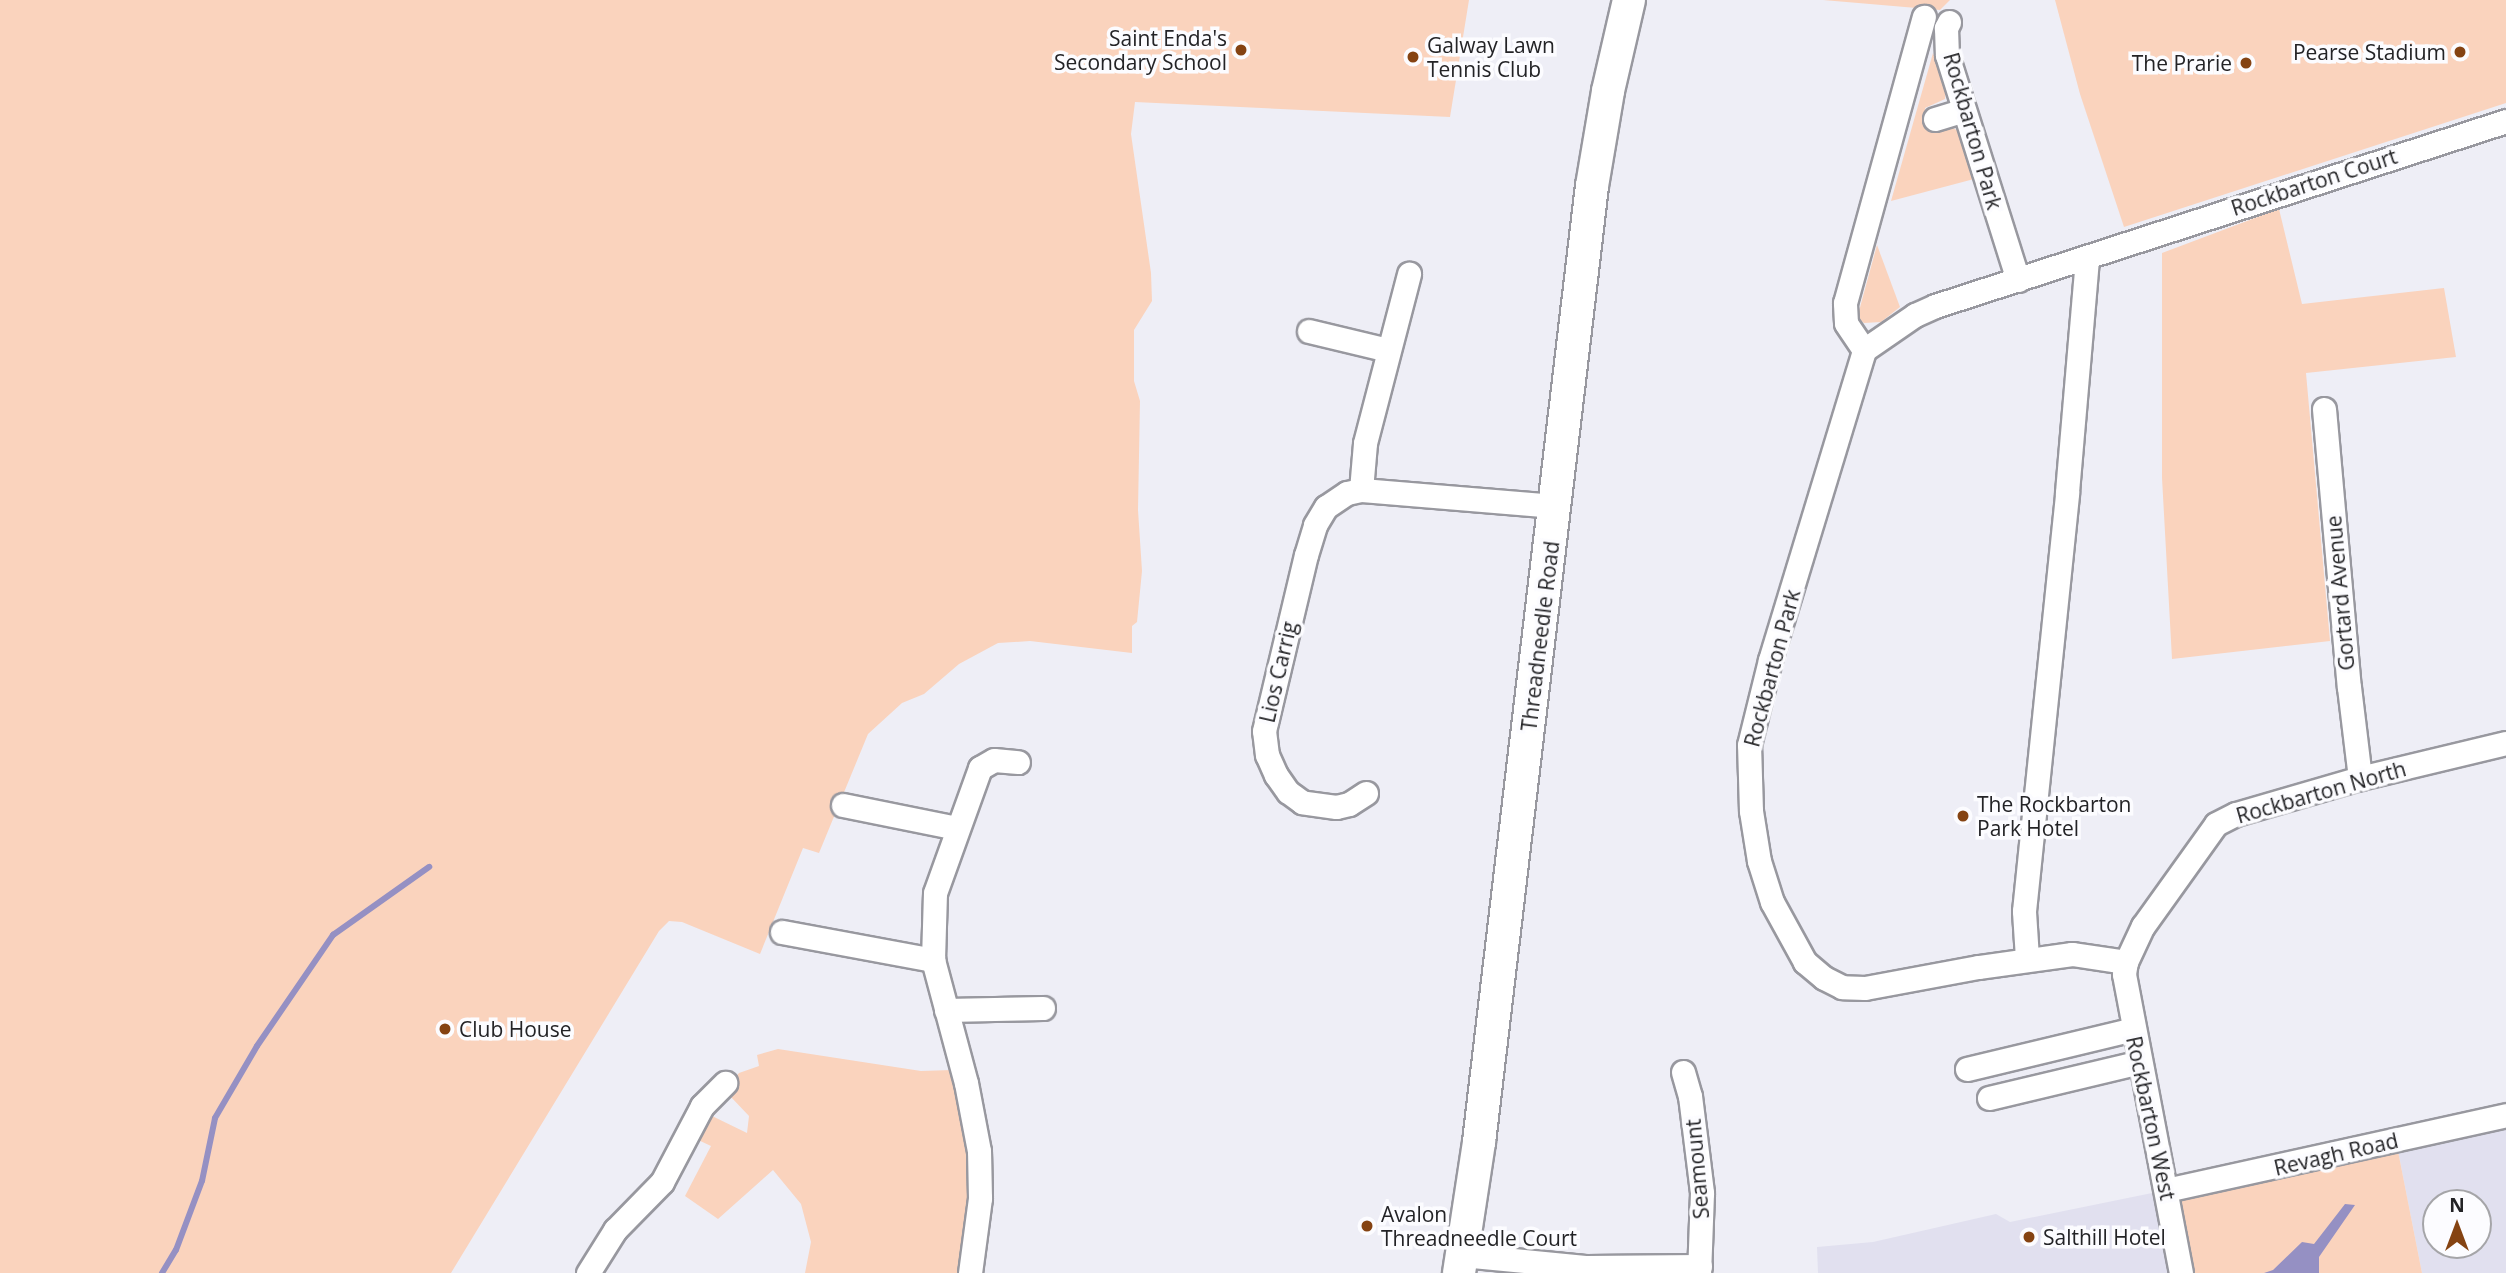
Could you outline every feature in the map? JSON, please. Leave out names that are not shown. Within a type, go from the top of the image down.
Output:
[{"type":"main road","name":"Threadneedle Road","points":[[1460,1264],[1479,1142],[1592,186],[1608,91],[1629,0]]},
{"type":"street","name":"Rockbarton Park","points":[[1924,17],[1845,303],[1846,323],[1864,350],[1770,660],[1749,745],[1751,811],[1759,861],[1772,902],[1805,962],[1824,978],[1842,987],[1865,988],[2027,958],[2072,954],[2126,962]]},
{"type":"street","name":"Rockbarton Park","points":[[1949,22],[1946,28],[1947,55],[2018,280]]},
{"type":"street","points":[[1935,119],[1964,110]]},
{"type":"street","name":"Rockbarton Court","points":[[2087,259],[2122,245],[2506,121]]},
{"type":"street","points":[[1864,350],[1915,315],[2087,259],[2067,492],[2024,911],[2027,958]]},
{"type":"street","points":[[1361,490],[1362,457],[1409,274]]},
{"type":"street","points":[[1309,331],[1388,350]]},
{"type":"street","name":"Gortard Avenue","points":[[2324,409],[2348,687],[2360,778]]},
{"type":"street","name":"Lios Carrig","points":[[1366,793],[1349,804],[1336,807],[1302,802],[1288,792],[1267,755],[1264,731],[1315,525],[1326,507],[1347,494],[1361,490],[1555,506]]},
{"type":"street","name":"Rockbarton North","points":[[2126,962],[2143,926],[2216,824],[2236,814],[2360,778],[2506,743]]},
{"type":"street","points":[[971,1273],[980,1198],[979,1151],[966,1083],[933,960],[935,893],[977,775],[985,762],[1018,762]]},
{"type":"street","points":[[843,806],[957,828]]},
{"type":"street","points":[[782,932],[933,960]]},
{"type":"street","name":"Rockbarton West","points":[[2126,962],[2124,974],[2133,1029],[2181,1273]]},
{"type":"street","points":[[946,1010],[1043,1008]]},
{"type":"street","points":[[1967,1069],[2133,1029]]},
{"type":"street","points":[[1989,1098],[2140,1062]]},
{"type":"street","name":"Seamount","points":[[1460,1264],[1700,1269],[1702,1193],[1691,1099],[1683,1072]]},
{"type":"street","points":[[588,1273],[615,1230],[667,1176],[702,1106],[724,1083]]},
{"type":"street","name":"Revagh Road","points":[[2166,1190],[2506,1115]]},
{"type":"shaded area","points":[[0,0],[1469,0],[1450,117],[1135,102],[1131,134],[1151,273],[1152,301],[1134,330],[1134,381],[1140,401],[1138,510],[1142,571],[1137,622],[1132,626],[1132,653],[1030,641],[998,643],[959,664],[924,694],[902,703],[868,734],[819,853],[803,848],[760,954],[682,922],[669,921],[659,931],[451,1273],[0,1273]]},
{"type":"shaded area","points":[[1823,0],[1950,0],[1940,10]]},
{"type":"shaded area","name":"The Prarie","points":[[2055,0],[2506,0],[2506,103],[2124,227],[2080,94]]},
{"type":"shaded area","points":[[1933,53],[1946,89],[1945,99],[1925,108],[1932,131],[1948,125],[1960,132],[1974,179],[1891,201]]},
{"type":"shaded area","points":[[2279,209],[2302,304],[2444,288],[2456,357],[2306,373],[2330,641],[2172,659],[2162,478],[2162,253]]},
{"type":"shaded area","points":[[1877,245],[1900,307],[1881,322],[1864,323],[1859,319],[1859,311]]},
{"type":"shaded area","points":[[778,1049],[921,1071],[952,1070],[966,1147],[969,1186],[959,1273],[805,1273],[811,1242],[801,1204],[773,1170],[718,1219],[685,1196],[711,1146],[696,1139],[710,1115],[747,1133],[749,1116],[730,1096],[729,1086],[739,1073],[759,1066],[757,1055]]},
{"type":"shaded area","points":[[2506,1123],[2506,1273],[2422,1273],[2397,1146]]},
{"type":"shaded area","points":[[2397,1146],[2422,1273],[2191,1273],[2175,1195]]},
{"type":"shaded area","name":"Salthill Hotel","points":[[2157,1192],[2167,1273],[1818,1273],[1817,1247],[1873,1242],[1996,1214],[2010,1222]]},
{"type":"shaded area","points":[[2345,1204],[2355,1205],[2319,1257],[2319,1273],[2264,1273],[2273,1270],[2302,1242],[2314,1244]]},
{"type":"waterway","points":[[162,1273],[176,1250],[202,1181],[215,1118],[257,1046],[333,935],[429,867]]},
{"type":"place","name":"Saint Enda's Secondary School","points":[[1241,50]]},
{"type":"place","name":"Pearse Stadium","points":[[2460,52]]},
{"type":"place","name":"Galway Lawn Tennis Club","points":[[1413,57]]},
{"type":"place","name":"The Prarie","points":[[2246,63]]},
{"type":"place","name":"The Rockbarton Park Hotel","points":[[1963,816]]},
{"type":"place","name":"Club House","points":[[445,1029]]},
{"type":"place","name":"Avalon Threadneedle Court","points":[[1367,1226]]},
{"type":"place","name":"Salthill Hotel","points":[[2029,1237]]}]
